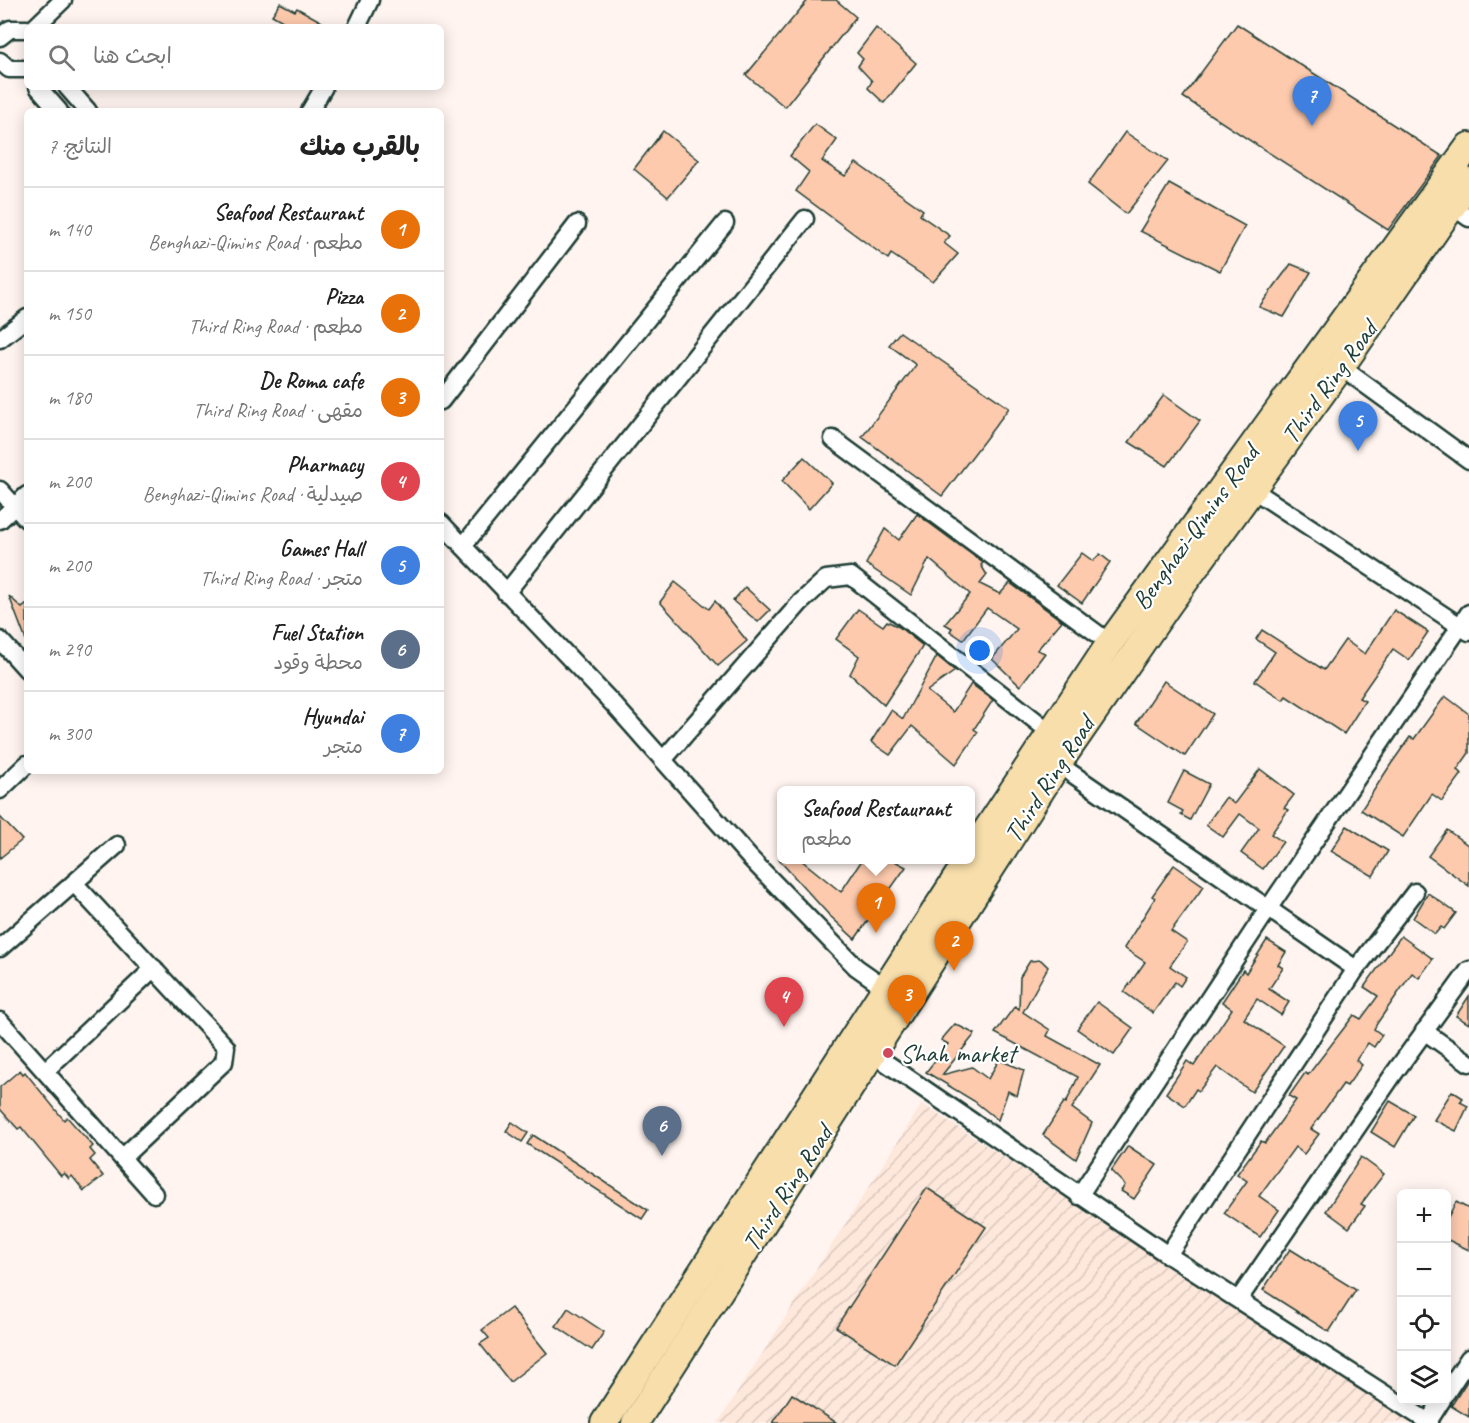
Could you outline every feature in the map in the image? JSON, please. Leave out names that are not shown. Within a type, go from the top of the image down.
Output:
[{"type":"main road","name":"Benghazi-Qimins Road","points":[[975,847],[1110,643],[1469,146]]},
{"type":"main road","name":"Third Ring Road","points":[[635,1423],[873,1054],[896,994],[1252,489],[1460,212],[1469,182]]},
{"type":"main road","points":[[604,1423],[896,994],[966,864]]},
{"type":"street","points":[[38,24],[63,0]]},
{"type":"street","points":[[358,24],[370,0]]},
{"type":"street","points":[[0,37],[10,29],[24,29]]},
{"type":"street","points":[[1,64],[16,71],[24,71]]},
{"type":"street","points":[[41,90],[56,108]]},
{"type":"street","points":[[69,90],[85,108]]},
{"type":"street","points":[[312,108],[322,90]]},
{"type":"street","points":[[506,593],[805,219]]},
{"type":"street","points":[[463,546],[725,222]]},
{"type":"street","points":[[444,397],[577,224]]},
{"type":"street","points":[[0,339],[24,320]]},
{"type":"street","points":[[1341,368],[1469,460]]},
{"type":"street","points":[[833,439],[1110,643]]},
{"type":"street","points":[[0,489],[21,501],[0,520]]},
{"type":"street","points":[[1079,1196],[1268,909],[1466,624],[1252,489]]},
{"type":"street","points":[[444,526],[663,760],[750,858],[856,967],[896,994]]},
{"type":"street","points":[[663,760],[800,603],[826,579],[851,576],[1050,732]]},
{"type":"street","points":[[0,640],[24,667]]},
{"type":"street","points":[[1058,764],[1356,969]]},
{"type":"street","points":[[0,790],[24,767]]},
{"type":"street","points":[[0,948],[117,845]]},
{"type":"street","points":[[74,883],[226,1047],[227,1057],[122,1158]]},
{"type":"street","points":[[1168,1255],[1356,969],[1415,892]]},
{"type":"street","points":[[45,1071],[154,968]]},
{"type":"street","points":[[1239,1299],[1424,1031],[1469,970]]},
{"type":"street","points":[[0,1021],[154,1194]]},
{"type":"street","points":[[1424,1031],[1469,1064]]},
{"type":"street","points":[[873,1054],[1168,1255],[1429,1422],[1440,1405]]},
{"type":"street","points":[[1451,1385],[1469,1358]]},
{"type":"shaded area","points":[[922,1104],[1416,1423],[718,1423]]},
{"type":"building","points":[[808,0],[836,0],[856,17],[785,107],[746,75]]},
{"type":"building","points":[[280,3],[295,11],[297,8],[326,24],[288,24],[272,15]]},
{"type":"building","points":[[1237,24],[1442,156],[1388,230],[1183,97]]},
{"type":"building","points":[[876,28],[916,63],[884,103],[868,88],[872,81],[858,66],[863,59],[857,53]]},
{"type":"building","points":[[815,124],[837,140],[822,161],[845,176],[856,163],[923,210],[920,215],[950,236],[944,243],[958,254],[933,282],[891,254],[888,259],[796,191],[809,172],[790,156]]},
{"type":"building","points":[[663,131],[699,160],[668,197],[634,169]]},
{"type":"building","points":[[1125,132],[1168,161],[1126,214],[1088,184]]},
{"type":"building","points":[[1169,184],[1245,226],[1220,271],[1140,231]]},
{"type":"building","points":[[1291,264],[1311,272],[1284,317],[1259,307]]},
{"type":"building","points":[[900,332],[1009,408],[942,496],[862,437],[916,365],[889,345]]},
{"type":"building","points":[[1164,395],[1200,421],[1167,466],[1129,442]]},
{"type":"building","points":[[804,457],[832,483],[809,509],[782,481]]},
{"type":"building","points":[[917,514],[983,563],[981,565],[987,575],[980,584],[1000,594],[1010,583],[1062,621],[1037,650],[1045,653],[1020,686],[992,659],[1017,629],[987,608],[963,640],[950,631],[952,628],[945,624],[970,594],[929,559],[911,595],[866,564],[885,529],[899,540]]},
{"type":"building","points":[[1082,553],[1093,561],[1100,554],[1110,562],[1082,603],[1057,585]]},
{"type":"building","points":[[675,582],[709,609],[715,601],[747,641],[718,666],[660,602]]},
{"type":"building","points":[[745,587],[770,610],[758,622],[733,601]]},
{"type":"building","points":[[9,596],[22,608],[24,606],[24,635]]},
{"type":"building","points":[[858,609],[883,626],[887,621],[899,627],[923,646],[884,705],[850,674],[859,656],[836,639]]},
{"type":"building","points":[[1394,610],[1428,632],[1409,660],[1393,649],[1359,698],[1365,701],[1344,734],[1286,696],[1283,700],[1255,681],[1275,652],[1256,639],[1262,630],[1324,670],[1345,640],[1365,654]]},
{"type":"building","points":[[937,656],[955,671],[927,691],[953,712],[971,684],[993,700],[974,729],[978,732],[956,764],[912,726],[890,755],[871,742],[891,710],[903,719]]},
{"type":"building","points":[[1164,681],[1213,714],[1185,756],[1136,723]]},
{"type":"building","points":[[1445,696],[1469,714],[1469,753],[1457,770],[1462,774],[1442,801],[1432,794],[1403,837],[1361,810],[1410,737],[1414,739]]},
{"type":"building","points":[[1260,769],[1294,795],[1284,808],[1288,810],[1271,834],[1283,842],[1263,869],[1241,853],[1259,828],[1240,814],[1223,837],[1206,825],[1226,797],[1234,804]]},
{"type":"building","points":[[1184,771],[1209,784],[1190,820],[1181,815],[1183,811],[1168,803]]},
{"type":"building","points":[[0,817],[22,840],[0,858]]},
{"type":"building","points":[[1347,826],[1388,851],[1373,876],[1331,851]]},
{"type":"building","points":[[1447,830],[1469,846],[1469,886],[1428,856]]},
{"type":"building","points":[[783,864],[806,864],[841,892],[859,864],[900,864],[906,867],[855,939],[829,915]]},
{"type":"building","points":[[1174,865],[1204,886],[1171,931],[1187,942],[1170,966],[1186,977],[1180,986],[1175,982],[1153,1013],[1124,992],[1145,962],[1124,948],[1155,898],[1152,896]]},
{"type":"building","points":[[1428,893],[1456,913],[1444,929],[1441,927],[1435,934],[1413,918]]},
{"type":"building","points":[[1401,936],[1433,959],[1419,978],[1412,973],[1378,1022],[1374,1029],[1382,1035],[1374,1047],[1368,1043],[1356,1060],[1362,1065],[1347,1086],[1343,1084],[1311,1129],[1319,1134],[1304,1154],[1295,1147],[1259,1196],[1279,1210],[1260,1237],[1224,1213],[1247,1181],[1237,1174],[1261,1141],[1265,1143],[1296,1100],[1289,1096],[1305,1073],[1308,1075],[1354,1015],[1361,1019],[1378,996],[1364,987]]},
{"type":"building","points":[[1267,940],[1286,952],[1278,965],[1283,968],[1269,989],[1289,1002],[1281,1015],[1257,999],[1244,1019],[1284,1046],[1252,1092],[1217,1067],[1199,1091],[1196,1089],[1185,1106],[1166,1093],[1187,1061],[1194,1066],[1232,1009],[1222,1002],[1243,970],[1246,973]]},
{"type":"building","points":[[1041,960],[1048,967],[1023,1012],[1050,1030],[1047,1036],[1100,1065],[1072,1108],[1092,1123],[1076,1159],[1043,1135],[1064,1102],[1066,1103],[1078,1077],[995,1033],[1015,1006],[1019,1009],[1020,977],[1030,961]]},
{"type":"building","points":[[1469,996],[1469,1024],[1456,1016]]},
{"type":"building","points":[[1097,1002],[1133,1028],[1114,1055],[1077,1029]]},
{"type":"building","points":[[955,1024],[975,1034],[942,1075],[972,1067],[988,1079],[999,1060],[1024,1070],[1017,1096],[1008,1091],[998,1120],[974,1101],[926,1072],[948,1044],[941,1040]]},
{"type":"building","points":[[20,1070],[23,1074],[25,1072],[64,1120],[67,1117],[93,1146],[90,1149],[95,1155],[90,1160],[103,1176],[84,1191],[72,1176],[69,1179],[64,1173],[61,1176],[21,1127],[18,1129],[0,1109],[0,1087]]},
{"type":"building","points":[[1452,1091],[1463,1098],[1460,1102],[1468,1106],[1456,1131],[1434,1120]]},
{"type":"building","points":[[1390,1101],[1414,1115],[1395,1147],[1371,1132]]},
{"type":"building","points":[[512,1122],[528,1133],[522,1142],[506,1131]]},
{"type":"building","points":[[533,1135],[648,1210],[642,1219],[527,1144]]},
{"type":"building","points":[[1128,1146],[1157,1165],[1134,1199],[1121,1191],[1125,1185],[1111,1171]]},
{"type":"building","points":[[1361,1157],[1384,1174],[1361,1204],[1365,1206],[1349,1228],[1326,1211]]},
{"type":"building","points":[[927,1188],[986,1227],[895,1365],[836,1327]]},
{"type":"building","points":[[1456,1202],[1469,1209],[1469,1250],[1451,1241],[1451,1212]]},
{"type":"building","points":[[1290,1249],[1356,1290],[1329,1332],[1263,1290]]},
{"type":"building","points":[[511,1308],[547,1353],[510,1382],[480,1344],[489,1338],[482,1330]]},
{"type":"building","points":[[568,1308],[604,1332],[592,1350],[556,1326]]},
{"type":"building","points":[[1469,1378],[1469,1417],[1451,1406]]},
{"type":"building","points":[[792,1394],[837,1423],[773,1423]]},
{"type":"place","name":"Hyundai","points":[[1312,126]]},
{"type":"place","name":"Games Hall","points":[[1358,451]]},
{"type":"place","name":"Seafood Restaurant","points":[[876,933]]},
{"type":"place","name":"Pizza","points":[[954,971]]},
{"type":"place","name":"De Roma cafe","points":[[907,1025]]},
{"type":"place","name":"Pharmacy","points":[[784,1027]]},
{"type":"place","name":"Shah market","points":[[888,1053]]},
{"type":"place","name":"Fuel Station","points":[[662,1156]]}]
